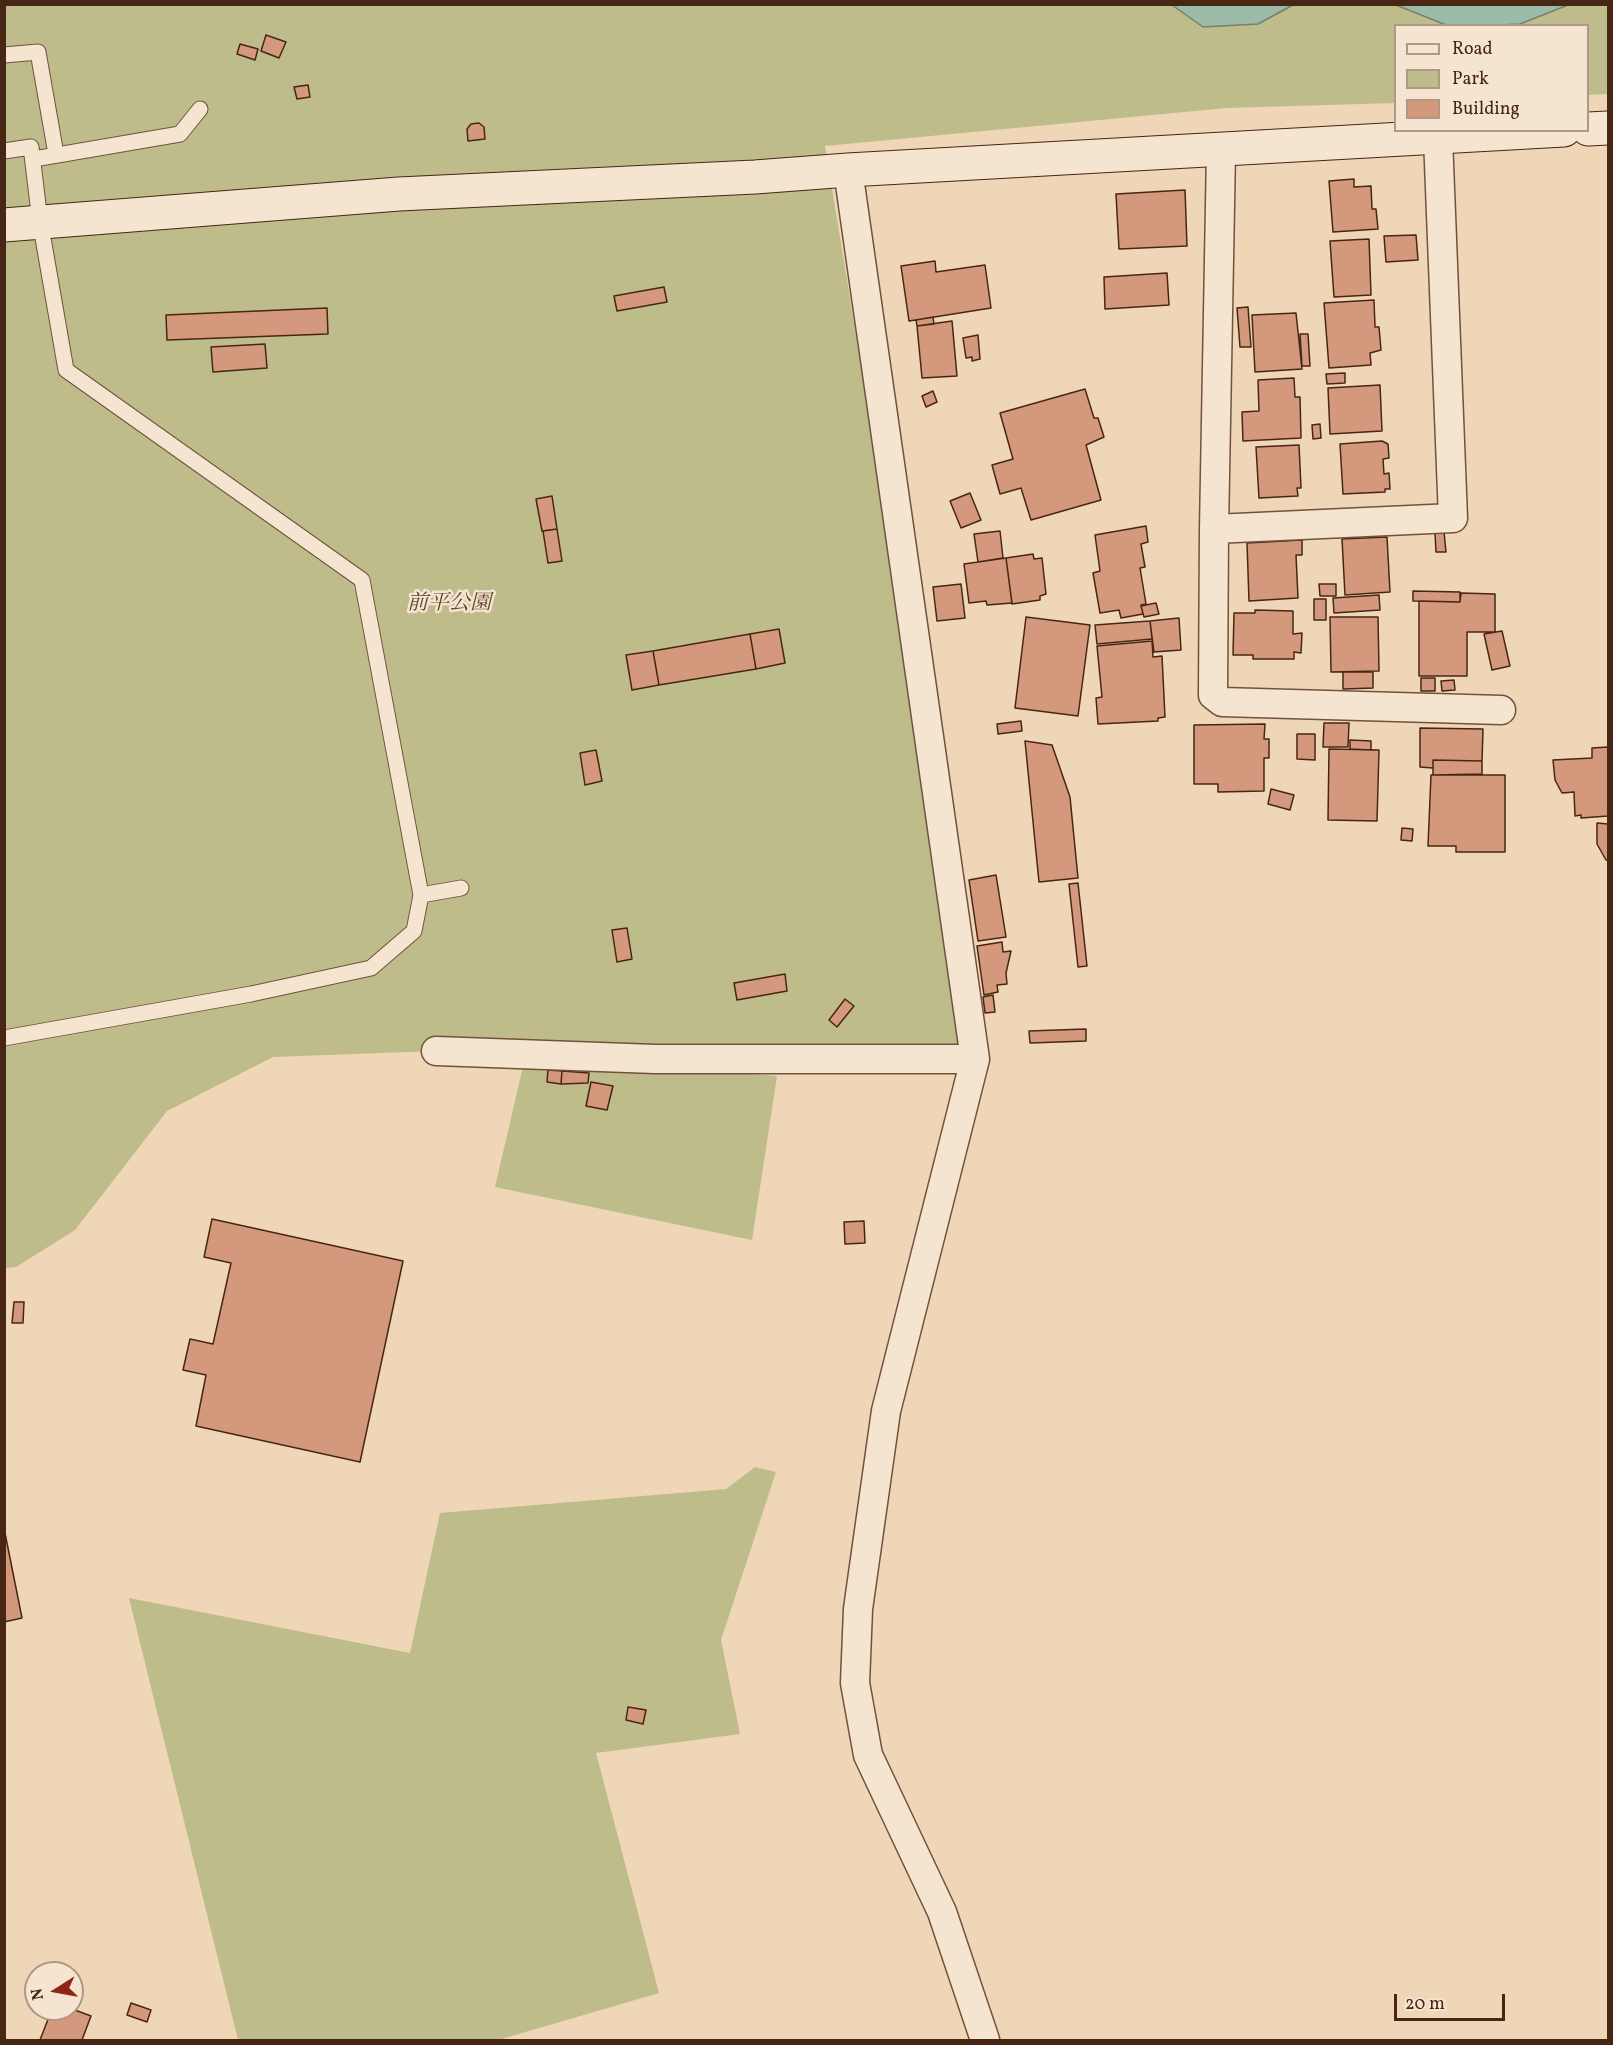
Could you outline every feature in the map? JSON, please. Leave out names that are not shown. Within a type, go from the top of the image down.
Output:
[{"type":"street","points":[[1589,129],[1608,128]]},
{"type":"street","points":[[4,225],[399,194],[754,177],[1532,132]]},
{"type":"street","points":[[1214,529],[1454,518],[1438,138]]},
{"type":"street","points":[[1221,151],[1214,529],[1214,694],[1222,702],[1501,710]]},
{"type":"street","points":[[848,170],[975,1059],[886,1411],[858,1609],[855,1683],[868,1755],[942,1912],[985,2040]]},
{"type":"street","points":[[436,1051],[655,1059],[975,1059]]},
{"type":"lane","points":[[4,56],[38,52],[56,154]]},
{"type":"lane","points":[[34,159],[180,134],[200,109]]},
{"type":"lane","points":[[4,151],[31,147],[40,221],[66,370],[362,580],[421,896],[414,931],[371,968],[251,994],[4,1038]]},
{"type":"lane","points":[[421,896],[461,888]]},
{"type":"green space","name":"前平公園","points":[[4,5],[1608,5],[1608,94],[1589,95],[1589,24],[1394,24],[1394,103],[1227,108],[825,146],[975,1059],[436,1051],[273,1057],[167,1111],[75,1230],[16,1267],[5,1268]]},
{"type":"green space","points":[[525,1058],[777,1076],[752,1240],[495,1187]]},
{"type":"green space","points":[[755,1467],[776,1472],[721,1640],[740,1734],[596,1753],[659,1993],[498,2040],[238,2040],[129,1598],[410,1653],[440,1513],[726,1489]]},
{"type":"shaded area","points":[[1172,5],[1293,5],[1258,24],[1203,27]]},
{"type":"shaded area","points":[[1396,5],[1568,5],[1520,24],[1444,24]]},
{"type":"building","points":[[266,35],[286,42],[279,58],[261,51]]},
{"type":"building","points":[[240,44],[258,49],[255,60],[237,54]]},
{"type":"building","points":[[308,85],[310,97],[297,99],[294,87]]},
{"type":"building","points":[[479,123],[484,127],[485,139],[468,141],[467,129],[471,124]]},
{"type":"building","points":[[1354,179],[1354,187],[1371,186],[1372,209],[1376,209],[1378,229],[1333,232],[1329,181]]},
{"type":"building","points":[[1185,190],[1187,246],[1119,249],[1116,194]]},
{"type":"building","points":[[1416,235],[1418,260],[1386,262],[1384,236]]},
{"type":"building","points":[[1369,239],[1371,295],[1334,297],[1330,241]]},
{"type":"building","points":[[935,261],[936,272],[985,265],[991,308],[909,321],[901,266]]},
{"type":"building","points":[[1167,273],[1169,305],[1105,309],[1104,277]]},
{"type":"building","points":[[664,287],[667,302],[617,311],[614,296]]},
{"type":"building","points":[[1374,300],[1375,327],[1379,327],[1381,350],[1370,353],[1371,365],[1329,368],[1324,303]]},
{"type":"building","points":[[1248,307],[1251,347],[1240,347],[1237,308]]},
{"type":"building","points":[[327,308],[328,334],[167,340],[166,315]]},
{"type":"building","points":[[1296,313],[1302,369],[1255,372],[1252,315]]},
{"type":"building","points":[[933,317],[934,324],[917,326],[916,320]]},
{"type":"building","points":[[952,321],[957,376],[922,378],[917,326]]},
{"type":"building","points":[[1300,334],[1308,334],[1310,366],[1302,366]]},
{"type":"building","points":[[978,335],[980,359],[972,361],[972,357],[966,358],[963,338]]},
{"type":"building","points":[[265,344],[267,368],[213,372],[211,347]]},
{"type":"building","points":[[1345,373],[1345,383],[1327,384],[1326,374]]},
{"type":"building","points":[[1294,378],[1295,397],[1300,397],[1301,438],[1243,441],[1242,412],[1259,411],[1258,380]]},
{"type":"building","points":[[1380,385],[1382,431],[1330,434],[1328,388]]},
{"type":"building","points":[[1085,389],[1094,418],[1098,418],[1104,437],[1086,445],[1101,500],[1031,520],[1021,488],[1000,494],[992,465],[1013,459],[1000,413]]},
{"type":"building","points":[[933,391],[937,402],[926,407],[922,396]]},
{"type":"building","points":[[1320,424],[1321,438],[1313,439],[1312,425]]},
{"type":"building","points":[[1382,441],[1388,444],[1389,458],[1383,459],[1384,474],[1389,473],[1390,489],[1385,489],[1385,492],[1343,494],[1340,444]]},
{"type":"building","points":[[1299,445],[1301,488],[1297,488],[1298,496],[1259,498],[1256,447]]},
{"type":"building","points":[[970,493],[981,520],[961,528],[950,501]]},
{"type":"building","points":[[552,496],[557,529],[542,531],[536,499]]},
{"type":"building","points":[[1146,526],[1148,542],[1141,544],[1145,567],[1140,568],[1146,604],[1141,605],[1143,614],[1121,618],[1119,610],[1100,613],[1093,573],[1100,571],[1095,535]]},
{"type":"building","points":[[557,529],[562,561],[548,563],[543,531]]},
{"type":"building","points":[[1000,531],[1003,558],[978,562],[974,534]]},
{"type":"building","points":[[1444,532],[1446,552],[1436,552],[1435,533]]},
{"type":"building","points":[[1387,537],[1390,592],[1345,595],[1342,539]]},
{"type":"building","points":[[1302,540],[1302,555],[1296,555],[1298,598],[1249,601],[1247,543]]},
{"type":"building","points":[[1033,554],[1034,559],[1042,558],[1046,594],[1040,596],[1040,600],[1012,604],[1006,558]]},
{"type":"building","points":[[1006,558],[1012,603],[987,605],[986,601],[969,603],[964,564]]},
{"type":"building","points":[[961,584],[965,618],[937,621],[933,587]]},
{"type":"building","points":[[1319,584],[1336,584],[1336,596],[1320,596]]},
{"type":"building","points":[[1413,591],[1460,592],[1460,602],[1413,601]]},
{"type":"building","points":[[1461,593],[1495,594],[1495,632],[1467,632],[1467,676],[1419,676],[1419,601],[1460,602]]},
{"type":"building","points":[[1379,595],[1380,610],[1334,613],[1333,598]]},
{"type":"building","points":[[1314,599],[1326,599],[1326,620],[1314,620]]},
{"type":"building","points":[[1156,603],[1159,614],[1144,617],[1141,606]]},
{"type":"building","points":[[1255,610],[1293,611],[1293,634],[1302,633],[1301,653],[1294,652],[1294,659],[1253,659],[1253,655],[1233,655],[1234,613],[1255,613]]},
{"type":"building","points":[[1026,617],[1090,625],[1078,716],[1015,708]]},
{"type":"building","points":[[1330,617],[1378,617],[1379,671],[1331,672]]},
{"type":"building","points":[[1179,618],[1181,650],[1154,652],[1150,621]]},
{"type":"building","points":[[1150,621],[1152,639],[1097,644],[1095,625]]},
{"type":"building","points":[[779,629],[785,663],[756,669],[750,634]]},
{"type":"building","points":[[1502,631],[1510,666],[1492,670],[1484,634]]},
{"type":"building","points":[[750,634],[756,669],[659,685],[653,651]]},
{"type":"building","points":[[1152,641],[1153,657],[1162,656],[1165,717],[1158,718],[1158,721],[1098,724],[1096,698],[1102,697],[1097,646]]},
{"type":"building","points":[[653,651],[659,685],[632,690],[626,655]]},
{"type":"building","points":[[1343,672],[1373,672],[1373,688],[1343,689]]},
{"type":"building","points":[[1421,678],[1435,678],[1435,691],[1421,691]]},
{"type":"building","points":[[1454,680],[1455,690],[1442,691],[1441,681]]},
{"type":"building","points":[[1021,721],[1022,731],[998,734],[997,724]]},
{"type":"building","points":[[1324,723],[1349,723],[1348,747],[1323,747]]},
{"type":"building","points":[[1265,724],[1264,739],[1269,739],[1269,758],[1264,758],[1264,791],[1218,792],[1218,784],[1194,784],[1194,725]]},
{"type":"building","points":[[1420,728],[1483,729],[1482,761],[1433,760],[1433,768],[1420,767]]},
{"type":"building","points":[[1297,734],[1315,734],[1315,760],[1297,759]]},
{"type":"building","points":[[1350,740],[1371,741],[1371,750],[1350,749]]},
{"type":"building","points":[[1025,741],[1052,745],[1070,797],[1078,878],[1039,882]]},
{"type":"building","points":[[1608,747],[1608,816],[1581,818],[1581,815],[1575,816],[1574,792],[1562,793],[1555,780],[1553,760],[1592,758],[1592,748]]},
{"type":"building","points":[[1329,749],[1379,750],[1377,821],[1328,820]]},
{"type":"building","points":[[596,750],[602,781],[585,785],[580,753]]},
{"type":"building","points":[[1433,760],[1482,761],[1482,774],[1433,775]]},
{"type":"building","points":[[1431,775],[1505,775],[1505,852],[1456,852],[1456,846],[1428,846]]},
{"type":"building","points":[[1271,789],[1294,795],[1290,810],[1268,804]]},
{"type":"building","points":[[1597,823],[1608,824],[1608,860],[1597,844]]},
{"type":"building","points":[[1402,828],[1413,829],[1412,841],[1401,840]]},
{"type":"building","points":[[996,875],[1006,937],[978,941],[969,880]]},
{"type":"building","points":[[1078,883],[1087,966],[1078,967],[1069,884]]},
{"type":"building","points":[[627,928],[632,959],[617,962],[612,930]]},
{"type":"building","points":[[1002,942],[1003,952],[1011,951],[1006,973],[1007,984],[997,985],[998,992],[984,995],[977,946]]},
{"type":"building","points":[[785,974],[787,991],[737,1000],[734,983]]},
{"type":"building","points":[[993,995],[995,1012],[985,1013],[983,997]]},
{"type":"building","points":[[845,999],[854,1006],[837,1027],[829,1020]]},
{"type":"building","points":[[1086,1029],[1086,1041],[1030,1043],[1029,1031]]},
{"type":"building","points":[[548,1070],[562,1071],[561,1084],[547,1082]]},
{"type":"building","points":[[562,1071],[589,1073],[588,1083],[561,1084]]},
{"type":"building","points":[[591,1082],[613,1086],[607,1110],[586,1106]]},
{"type":"building","points":[[212,1219],[403,1261],[360,1462],[196,1426],[206,1375],[183,1370],[190,1339],[213,1344],[231,1263],[204,1257]]},
{"type":"building","points":[[864,1221],[865,1243],[845,1244],[844,1222]]},
{"type":"building","points":[[14,1302],[24,1302],[23,1323],[12,1323]]},
{"type":"building","points":[[4,1528],[22,1618],[4,1622]]},
{"type":"building","points":[[628,1707],[646,1710],[643,1724],[626,1720]]},
{"type":"building","points":[[131,2003],[151,2010],[147,2022],[127,2015]]},
{"type":"building","points":[[84,2013],[91,2016],[82,2040],[40,2040],[47,2021],[84,2021]]}]
